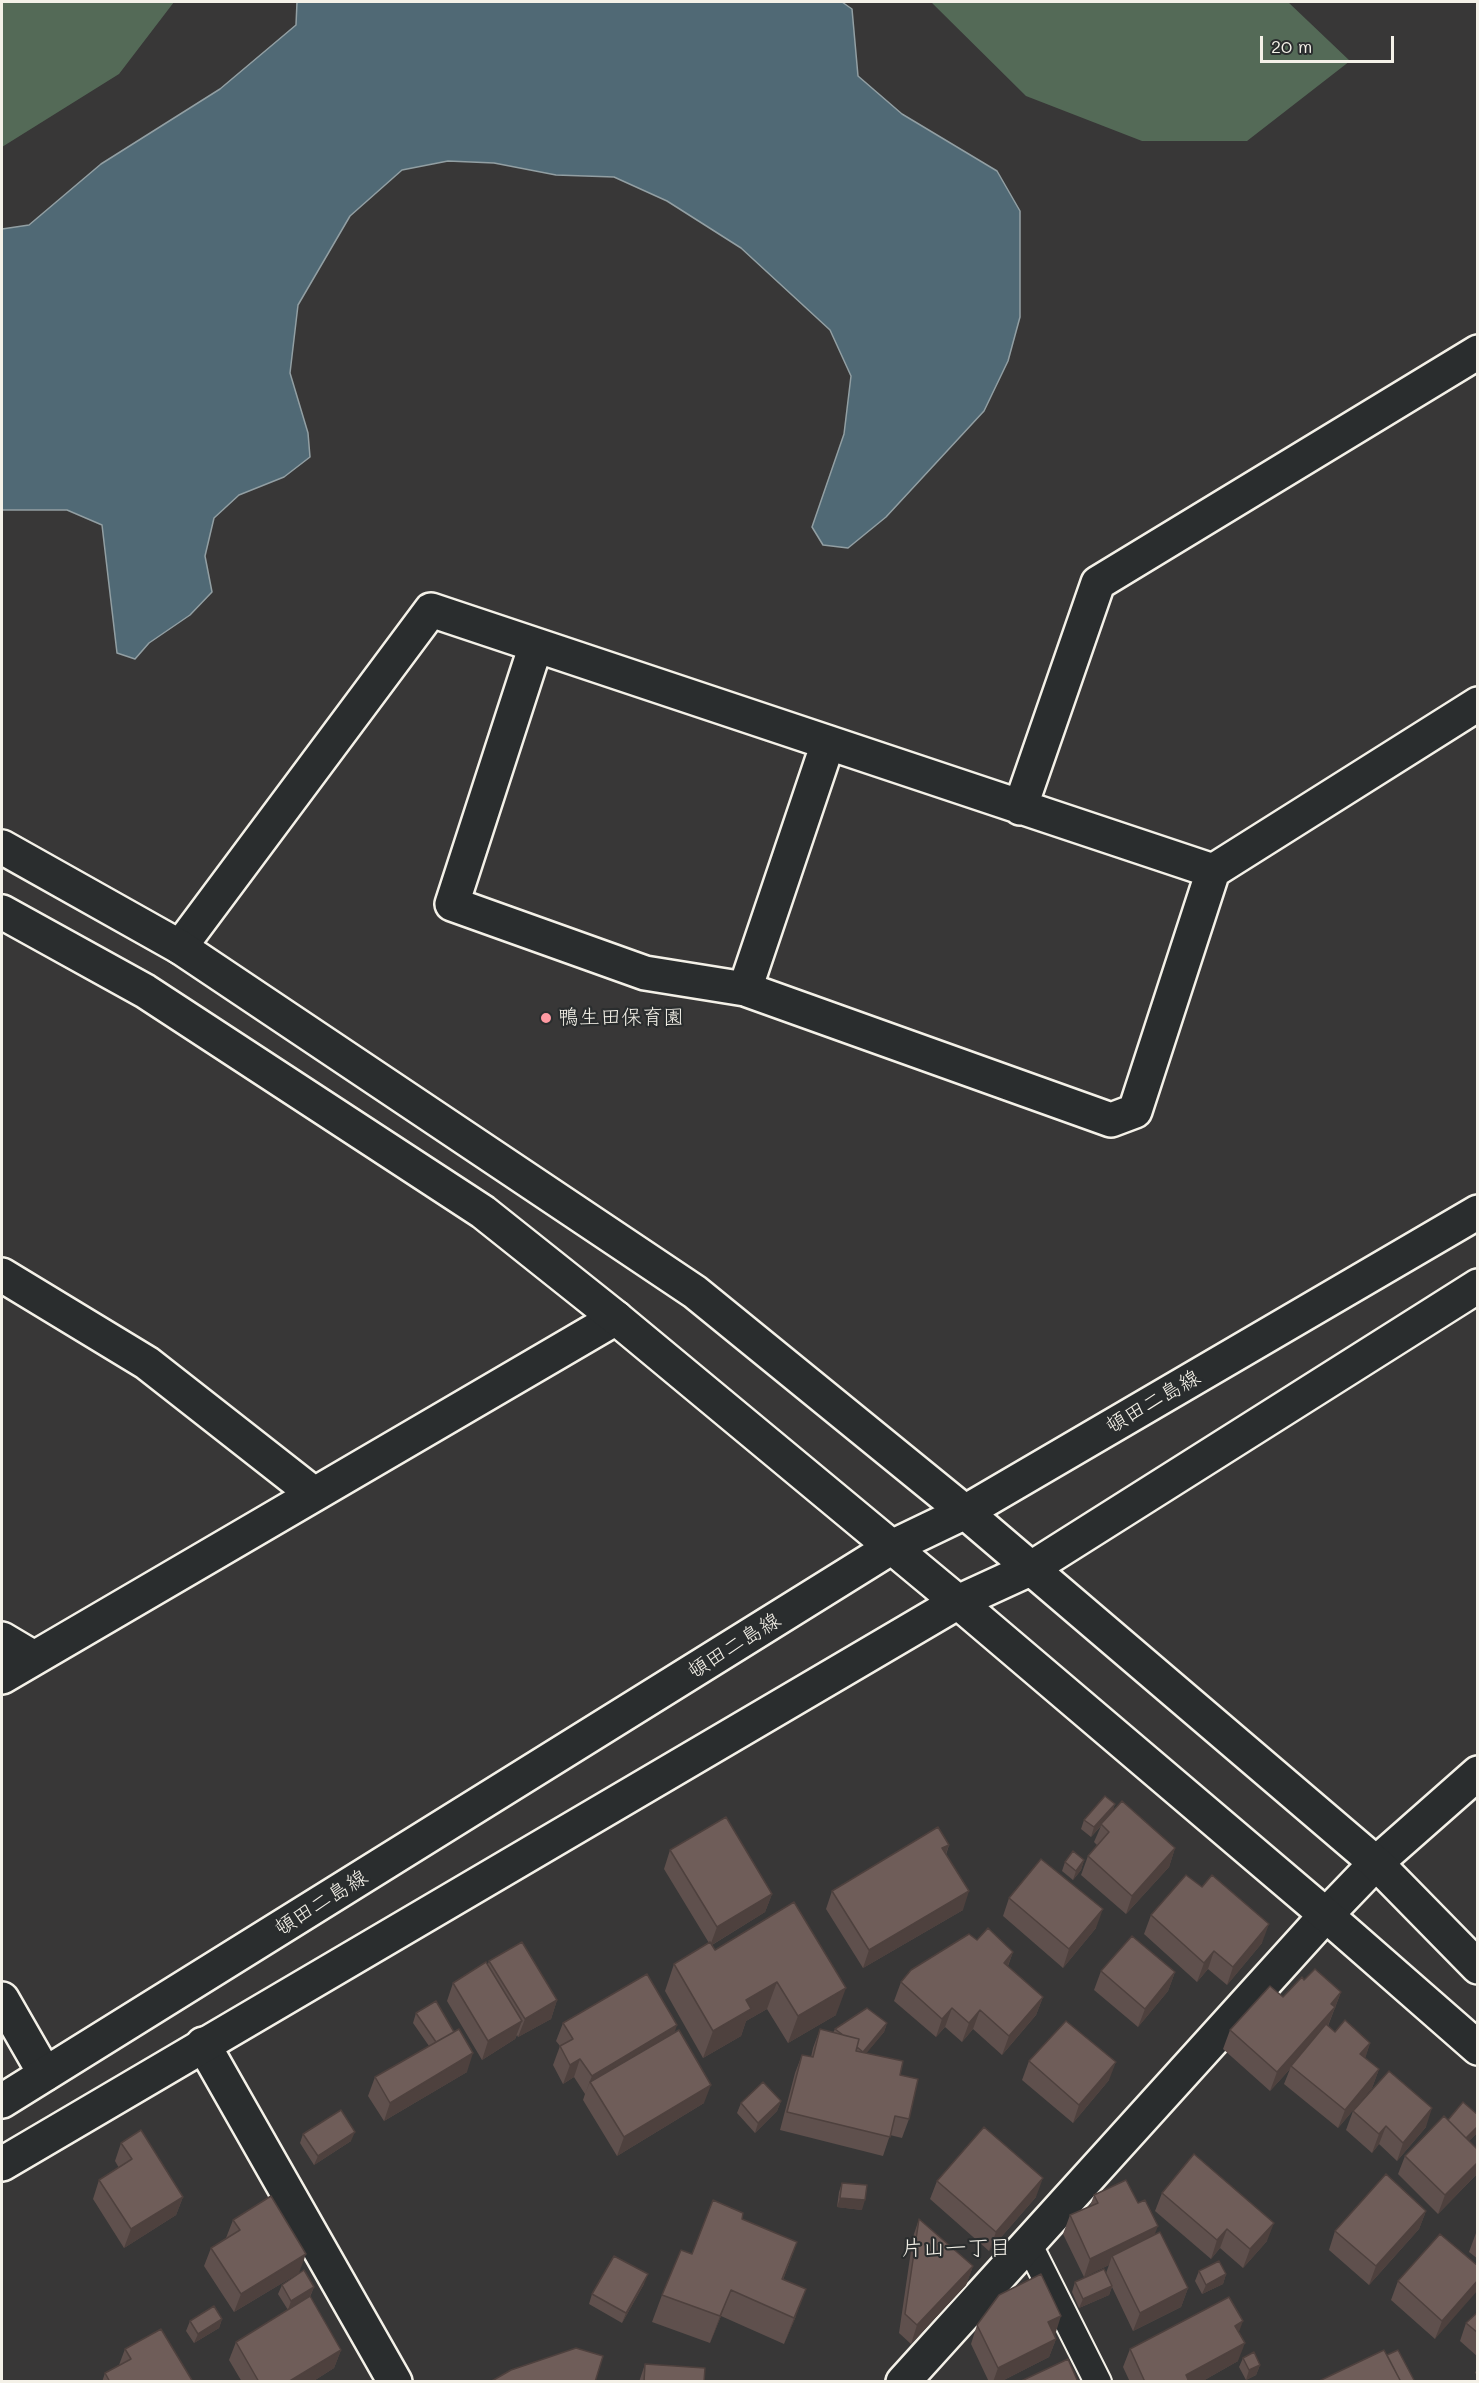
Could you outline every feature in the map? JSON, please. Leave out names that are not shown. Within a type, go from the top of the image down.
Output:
[{"type":"street","points":[[1020,808],[1098,583],[1478,352]]},
{"type":"street","points":[[180,947],[431,610],[1213,871]]},
{"type":"street","points":[[536,645],[452,904],[645,973],[745,989],[1112,1120],[1135,1111],[1213,871],[1478,704]]},
{"type":"street","points":[[745,989],[828,743]]},
{"type":"street","points":[[2,847],[180,947],[695,1292],[965,1512],[1376,1863],[1478,1967]]},
{"type":"street","points":[[2,912],[145,992],[483,1212],[616,1318],[958,1602],[1478,2048]]},
{"type":"street","name":"頓田二島線","points":[[2,2101],[892,1547],[965,1512],[1478,1212]]},
{"type":"street","points":[[2,1275],[147,1363],[314,1494]]},
{"type":"street","points":[[2,2164],[958,1602],[1030,1569],[1478,1286]]},
{"type":"street","points":[[2,1677],[616,1318]]},
{"type":"street","points":[[2,1639],[34,1658]]},
{"type":"street","points":[[912,2377],[1028,2243],[1326,1916],[1376,1863],[1478,1773]]},
{"type":"street","points":[[2,1999],[45,2074]]},
{"type":"street","points":[[203,2044],[395,2382]]},
{"type":"lane","points":[[1028,2243],[1098,2382]]},
{"type":"green space","points":[[2,2],[174,2],[119,74],[2,147]]},
{"type":"green space","points":[[931,2],[1288,2],[1350,61],[1247,141],[1142,141],[1026,96]]},
{"type":"water","points":[[297,2],[842,2],[852,9],[858,76],[902,114],[997,171],[1020,211],[1020,317],[1008,361],[984,411],[886,517],[848,548],[823,545],[812,527],[844,434],[851,376],[830,330],[741,248],[667,201],[614,177],[556,175],[494,163],[448,161],[402,170],[350,216],[298,305],[290,373],[308,433],[310,457],[284,477],[239,495],[214,518],[205,556],[212,592],[190,615],[149,643],[135,659],[117,653],[102,525],[67,510],[2,510],[2,229],[29,225],[101,164],[220,89],[296,25]]},
{"type":"building","points":[[1105,1796],[1115,1804],[1094,1827],[1084,1820]]},
{"type":"building","points":[[1122,1801],[1175,1848],[1132,1896],[1088,1856],[1109,1832],[1101,1824]]},
{"type":"building","points":[[726,1817],[772,1894],[717,1927],[670,1850]]},
{"type":"building","points":[[938,1827],[949,1845],[942,1848],[969,1891],[869,1950],[832,1891]]},
{"type":"building","points":[[1073,1851],[1084,1860],[1076,1871],[1065,1862]]},
{"type":"building","points":[[1041,1859],[1103,1909],[1069,1949],[1009,1898]]},
{"type":"building","points":[[1186,1875],[1202,1887],[1212,1875],[1269,1924],[1233,1967],[1214,1951],[1204,1963],[1151,1915]]},
{"type":"building","points":[[794,1902],[846,1988],[798,2016],[777,1982],[746,2000],[751,2009],[713,2031],[674,1964],[710,1942],[715,1950]]},
{"type":"building","points":[[988,1928],[1013,1952],[1004,1963],[1043,1997],[1009,2036],[980,2010],[969,2023],[952,2008],[942,2019],[901,1982],[911,1970],[969,1934],[977,1940]]},
{"type":"building","points":[[1132,1936],[1175,1972],[1145,2009],[1101,1971]]},
{"type":"building","points":[[522,1942],[557,2000],[525,2019],[489,1961]]},
{"type":"building","points":[[486,1962],[522,2021],[488,2041],[453,1983]]},
{"type":"building","points":[[1315,1969],[1341,1992],[1331,2004],[1335,2007],[1277,2072],[1230,2030],[1270,1986],[1283,1997],[1302,1977],[1304,1980]]},
{"type":"building","points":[[647,1974],[677,2025],[592,2076],[580,2059],[570,2065],[560,2046],[573,2039],[563,2023]]},
{"type":"building","points":[[436,2001],[454,2032],[436,2042],[416,2013]]},
{"type":"building","points":[[867,2008],[887,2023],[863,2052],[857,2047],[859,2039],[843,2035],[835,2029]]},
{"type":"building","points":[[1345,2020],[1370,2043],[1360,2054],[1379,2069],[1345,2110],[1291,2066],[1326,2024],[1335,2032]]},
{"type":"building","points":[[1066,2021],[1116,2062],[1079,2105],[1029,2061]]},
{"type":"building","points":[[459,2029],[473,2053],[390,2103],[375,2077]]},
{"type":"building","points":[[820,2029],[859,2039],[856,2051],[903,2061],[900,2075],[918,2079],[909,2119],[895,2116],[890,2137],[787,2112],[802,2055],[813,2057]]},
{"type":"building","points":[[679,2030],[711,2085],[624,2137],[590,2082]]},
{"type":"building","points":[[1389,2071],[1432,2108],[1403,2143],[1386,2126],[1379,2134],[1353,2111]]},
{"type":"building","points":[[763,2082],[781,2101],[758,2123],[741,2103]]},
{"type":"building","points":[[1463,2102],[1478,2115],[1478,2126],[1466,2138],[1448,2120]]},
{"type":"building","points":[[341,2110],[355,2132],[318,2156],[303,2134]]},
{"type":"building","points":[[1444,2116],[1478,2150],[1478,2162],[1445,2195],[1405,2156]]},
{"type":"building","points":[[984,2127],[1043,2178],[996,2232],[937,2181]]},
{"type":"building","points":[[141,2130],[183,2197],[131,2229],[99,2180],[132,2159],[121,2143]]},
{"type":"building","points":[[1194,2154],[1274,2223],[1250,2249],[1227,2229],[1217,2240],[1162,2193]]},
{"type":"building","points":[[1386,2174],[1426,2211],[1376,2266],[1335,2231]]},
{"type":"building","points":[[1126,2180],[1138,2203],[1145,2200],[1158,2226],[1090,2259],[1070,2215],[1098,2203],[1094,2195]]},
{"type":"building","points":[[842,2183],[867,2185],[865,2200],[840,2198]]},
{"type":"building","points":[[271,2196],[306,2254],[241,2294],[211,2248],[240,2230],[233,2220]]},
{"type":"building","points":[[713,2200],[743,2213],[742,2219],[797,2242],[782,2279],[806,2289],[794,2318],[731,2290],[720,2316],[662,2295],[681,2250],[692,2254]]},
{"type":"building","points":[[919,2219],[973,2266],[917,2325],[905,2314]]},
{"type":"building","points":[[1160,2232],[1188,2288],[1140,2313],[1112,2256]]},
{"type":"building","points":[[1440,2234],[1478,2266],[1478,2280],[1442,2321],[1398,2281]]},
{"type":"building","points":[[614,2256],[648,2274],[626,2313],[592,2294]]},
{"type":"building","points":[[1219,2261],[1226,2274],[1206,2285],[1199,2271]]},
{"type":"building","points":[[1104,2269],[1112,2286],[1083,2299],[1075,2282]]},
{"type":"building","points":[[304,2270],[314,2287],[291,2301],[282,2285]]},
{"type":"building","points":[[1041,2274],[1061,2316],[1048,2322],[1056,2339],[998,2368],[977,2325],[999,2295]]},
{"type":"building","points":[[310,2296],[341,2350],[288,2382],[259,2382],[236,2342]]},
{"type":"building","points":[[1229,2297],[1243,2321],[1235,2326],[1245,2343],[1186,2375],[1189,2382],[1145,2382],[1130,2349]]},
{"type":"building","points":[[214,2306],[222,2319],[198,2334],[190,2321]]},
{"type":"building","points":[[1478,2312],[1478,2333],[1466,2323]]},
{"type":"building","points":[[161,2329],[193,2382],[110,2382],[105,2373],[131,2359],[125,2349]]},
{"type":"building","points":[[576,2348],[603,2356],[595,2382],[490,2382],[511,2370]]},
{"type":"building","points":[[1384,2350],[1401,2382],[1317,2382]]},
{"type":"building","points":[[1398,2350],[1415,2382],[1401,2382],[1387,2355]]},
{"type":"building","points":[[1254,2352],[1260,2365],[1249,2370],[1243,2358]]},
{"type":"building","points":[[1068,2359],[1078,2382],[1019,2382]]},
{"type":"building","points":[[645,2364],[705,2368],[704,2382],[644,2382]]},
{"type":"place","name":"鴨生田保育園","points":[[546,1018]]},
{"type":"district","name":"片山一丁目","points":[[956,2248]]}]
